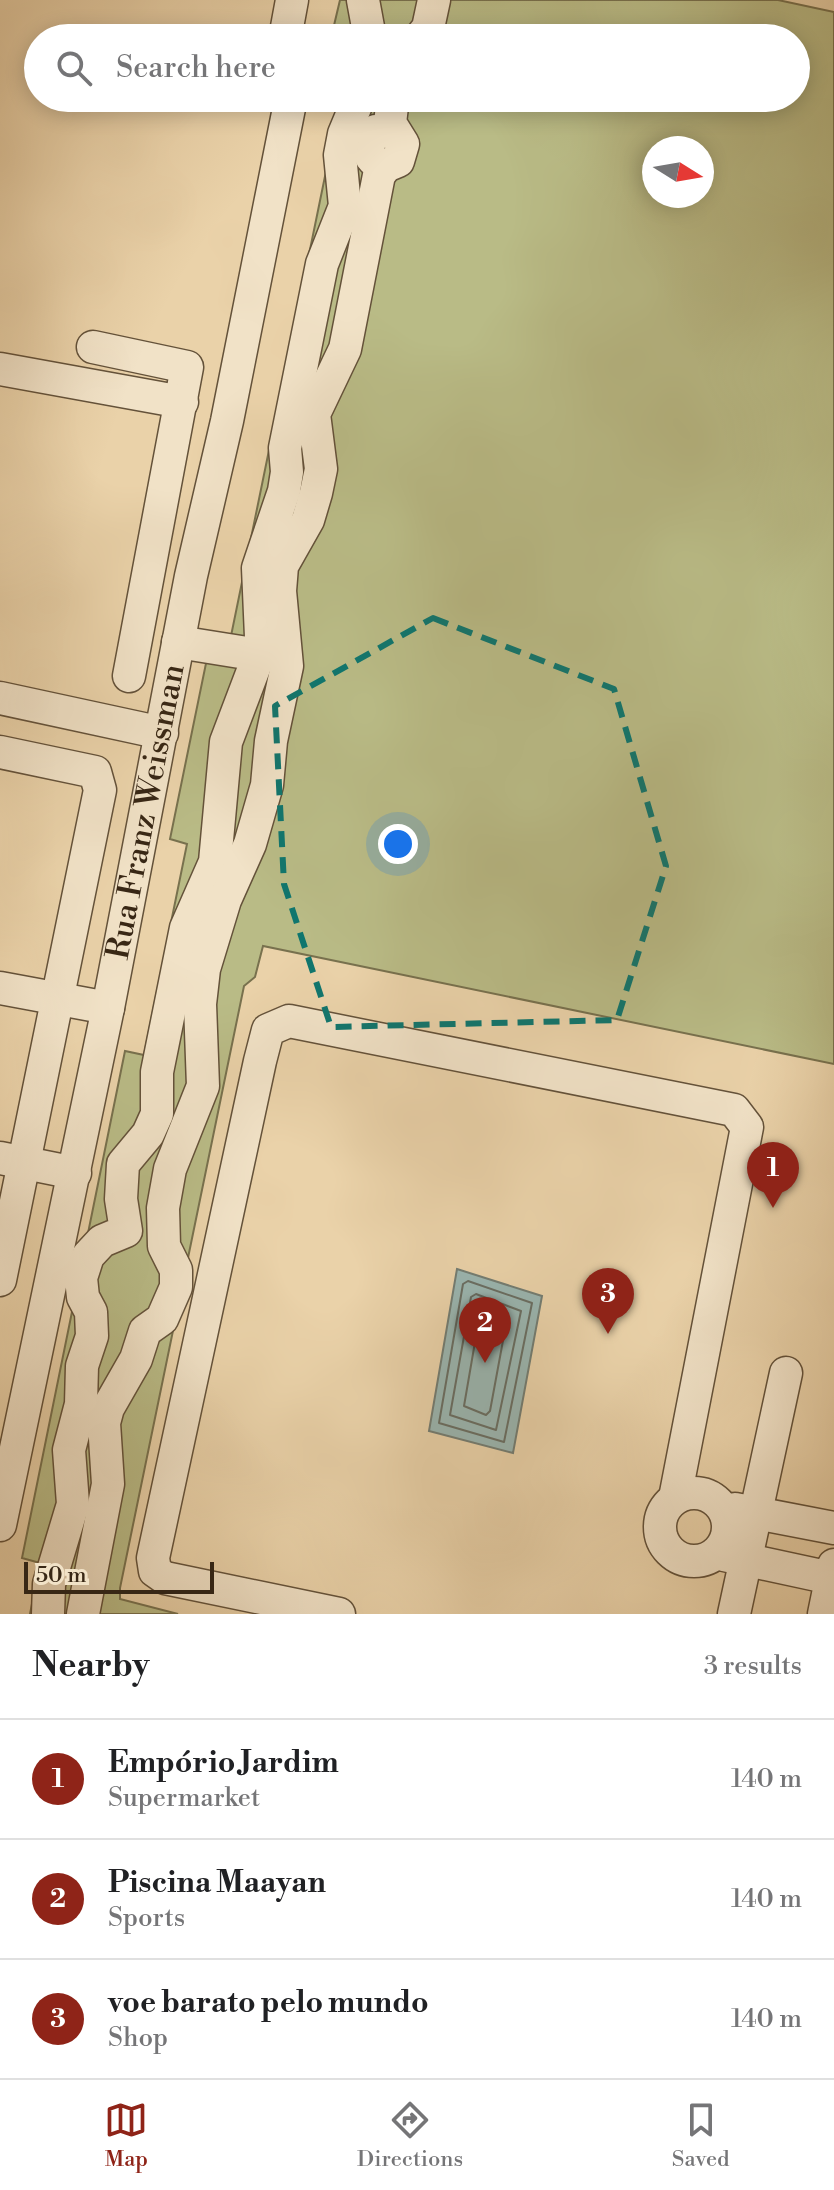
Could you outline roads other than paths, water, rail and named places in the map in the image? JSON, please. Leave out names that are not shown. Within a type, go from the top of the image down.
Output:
[{"type":"street","points":[[288,24],[292,0]]},
{"type":"street","points":[[306,24],[310,0]]},
{"type":"street","points":[[363,0],[367,24]]},
{"type":"street","points":[[429,24],[434,0]]},
{"type":"street","points":[[0,698],[153,731],[270,112]]},
{"type":"street","name":"Rua Franz Weissman","points":[[0,1525],[7,1456],[75,1173],[108,1008],[153,731],[178,642],[227,421],[288,112]]},
{"type":"street","points":[[126,1231],[121,1199],[123,1164],[148,1134],[157,1114],[157,1072],[186,928],[215,862],[220,837],[220,786],[229,726],[247,692],[259,655],[258,568],[284,491],[287,472],[285,448],[322,264],[345,206],[340,155],[353,112]]},
{"type":"street","points":[[164,1246],[163,1208],[170,1169],[203,1086],[200,1004],[204,969],[264,797],[271,741],[283,695],[287,666],[280,591],[282,566],[308,520],[316,493],[321,469],[314,414],[345,349],[379,175],[386,166],[375,163],[368,155],[368,140],[376,131],[394,132],[390,123],[391,112]]},
{"type":"street","points":[[93,347],[187,367],[129,676]]},
{"type":"street","points":[[0,369],[182,402]]},
{"type":"street","points":[[178,642],[259,655]]},
{"type":"street","points":[[0,752],[85,769],[99,777],[100,799],[32,1126],[12,1160],[0,1280]]},
{"type":"street","points":[[0,988],[108,1008]]},
{"type":"street","points":[[339,1614],[165,1578],[155,1571],[153,1558],[260,1061],[268,1030],[278,1023],[289,1021],[734,1110],[747,1127],[675,1498],[660,1521],[667,1548],[677,1557],[690,1562],[731,1557],[833,1571],[824,1614]]},
{"type":"street","points":[[50,1039],[100,1049]]},
{"type":"street","points":[[32,1126],[82,1136]]},
{"type":"street","points":[[12,1160],[75,1173]]},
{"type":"street","points":[[126,1231],[149,1234],[164,1246],[176,1270],[176,1287],[162,1319],[145,1331],[119,1332],[105,1326],[91,1312],[83,1297],[81,1278],[88,1256],[102,1241],[126,1231]]},
{"type":"street","points":[[48,1614],[49,1584],[73,1504],[69,1450],[81,1404],[82,1366],[92,1336],[91,1312]]},
{"type":"street","points":[[83,1614],[108,1484],[104,1423],[114,1392],[136,1359],[145,1331]]},
{"type":"street","points":[[734,1614],[731,1557],[739,1510],[786,1373]]},
{"type":"street","points":[[675,1498],[687,1493],[702,1493],[739,1510],[834,1528]]},
{"type":"water","points":[[457,1269],[542,1296],[513,1453],[429,1431]]},
{"type":"place","name":"Empório Jardim","points":[[773,1208]]},
{"type":"place","name":"voe barato pelo mundo","points":[[608,1334]]},
{"type":"place","name":"Piscina Maayan","points":[[485,1363]]}]
